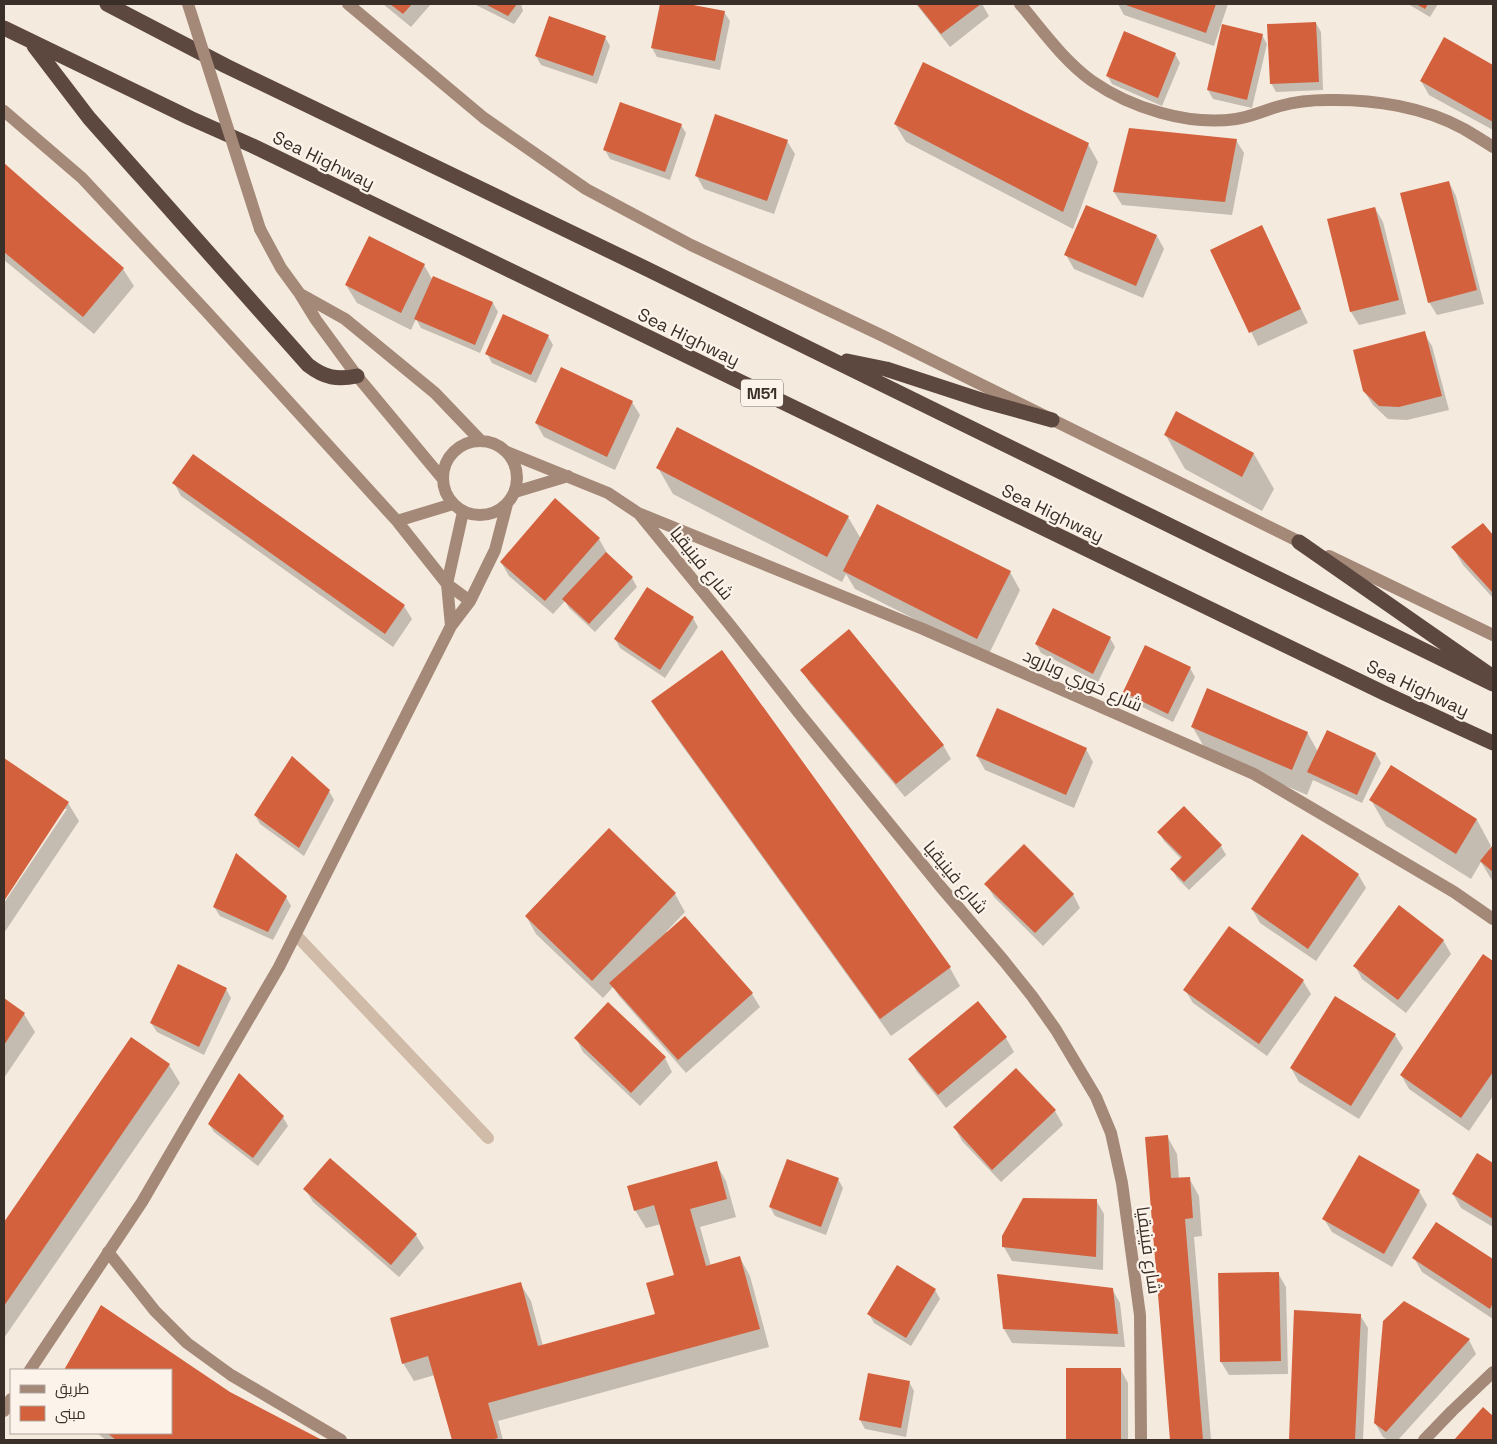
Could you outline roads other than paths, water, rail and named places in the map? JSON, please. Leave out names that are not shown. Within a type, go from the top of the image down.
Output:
[{"type":"highway","name":"Sea Highway","points":[[107,4],[226,66],[826,356],[1493,684]]},
{"type":"highway","name":"Sea Highway","points":[[4,28],[32,43],[253,146],[1376,689],[1493,743]]},
{"type":"highway","points":[[32,43],[89,118],[308,365],[317,372],[329,377],[342,379],[357,376]]},
{"type":"highway","points":[[826,356],[886,369],[987,402],[1052,420]]},
{"type":"highway","points":[[1299,542],[1493,677]]},
{"type":"street","points":[[188,4],[260,229],[281,268],[316,320],[357,376],[442,478]]},
{"type":"street","points":[[348,4],[484,118],[586,189],[691,245],[883,336],[1299,542],[1493,635]]},
{"type":"street","points":[[1020,4],[1069,63],[1119,97],[1147,108],[1176,116],[1206,120],[1237,119],[1281,106],[1327,100],[1374,101],[1420,111],[1463,129],[1493,147]]},
{"type":"street","points":[[4,111],[82,178],[397,521],[447,584],[470,601]]},
{"type":"street","points":[[300,294],[345,319],[435,393],[480,440]]},
{"type":"street","points":[[507,504],[494,513],[478,516],[458,508],[445,492],[442,478],[445,464],[453,451],[465,443],[480,440],[495,443],[507,452],[608,493],[638,513]]},
{"type":"street","points":[[31,1369],[142,1202],[279,967],[452,626],[470,601],[495,550],[507,504],[514,492],[517,478],[515,464],[507,452]]},
{"type":"street","points":[[514,492],[568,476]]},
{"type":"street","points":[[397,521],[458,508]]},
{"type":"street","points":[[452,626],[447,584],[458,508]]},
{"type":"street","name":"شارع خوري وبارود","points":[[638,513],[923,629],[1254,774],[1454,892],[1493,920]]},
{"type":"street","name":"شارع فينيقيا","points":[[638,513],[933,879],[1032,996],[1056,1030],[1096,1097],[1111,1133],[1122,1183],[1140,1315],[1141,1440]]},
{"type":"street","points":[[108,1252],[155,1311],[187,1343],[231,1375],[341,1440]]},
{"type":"street","points":[[1424,1440],[1493,1372]]},
{"type":"lane","points":[[295,934],[488,1138]]}]
